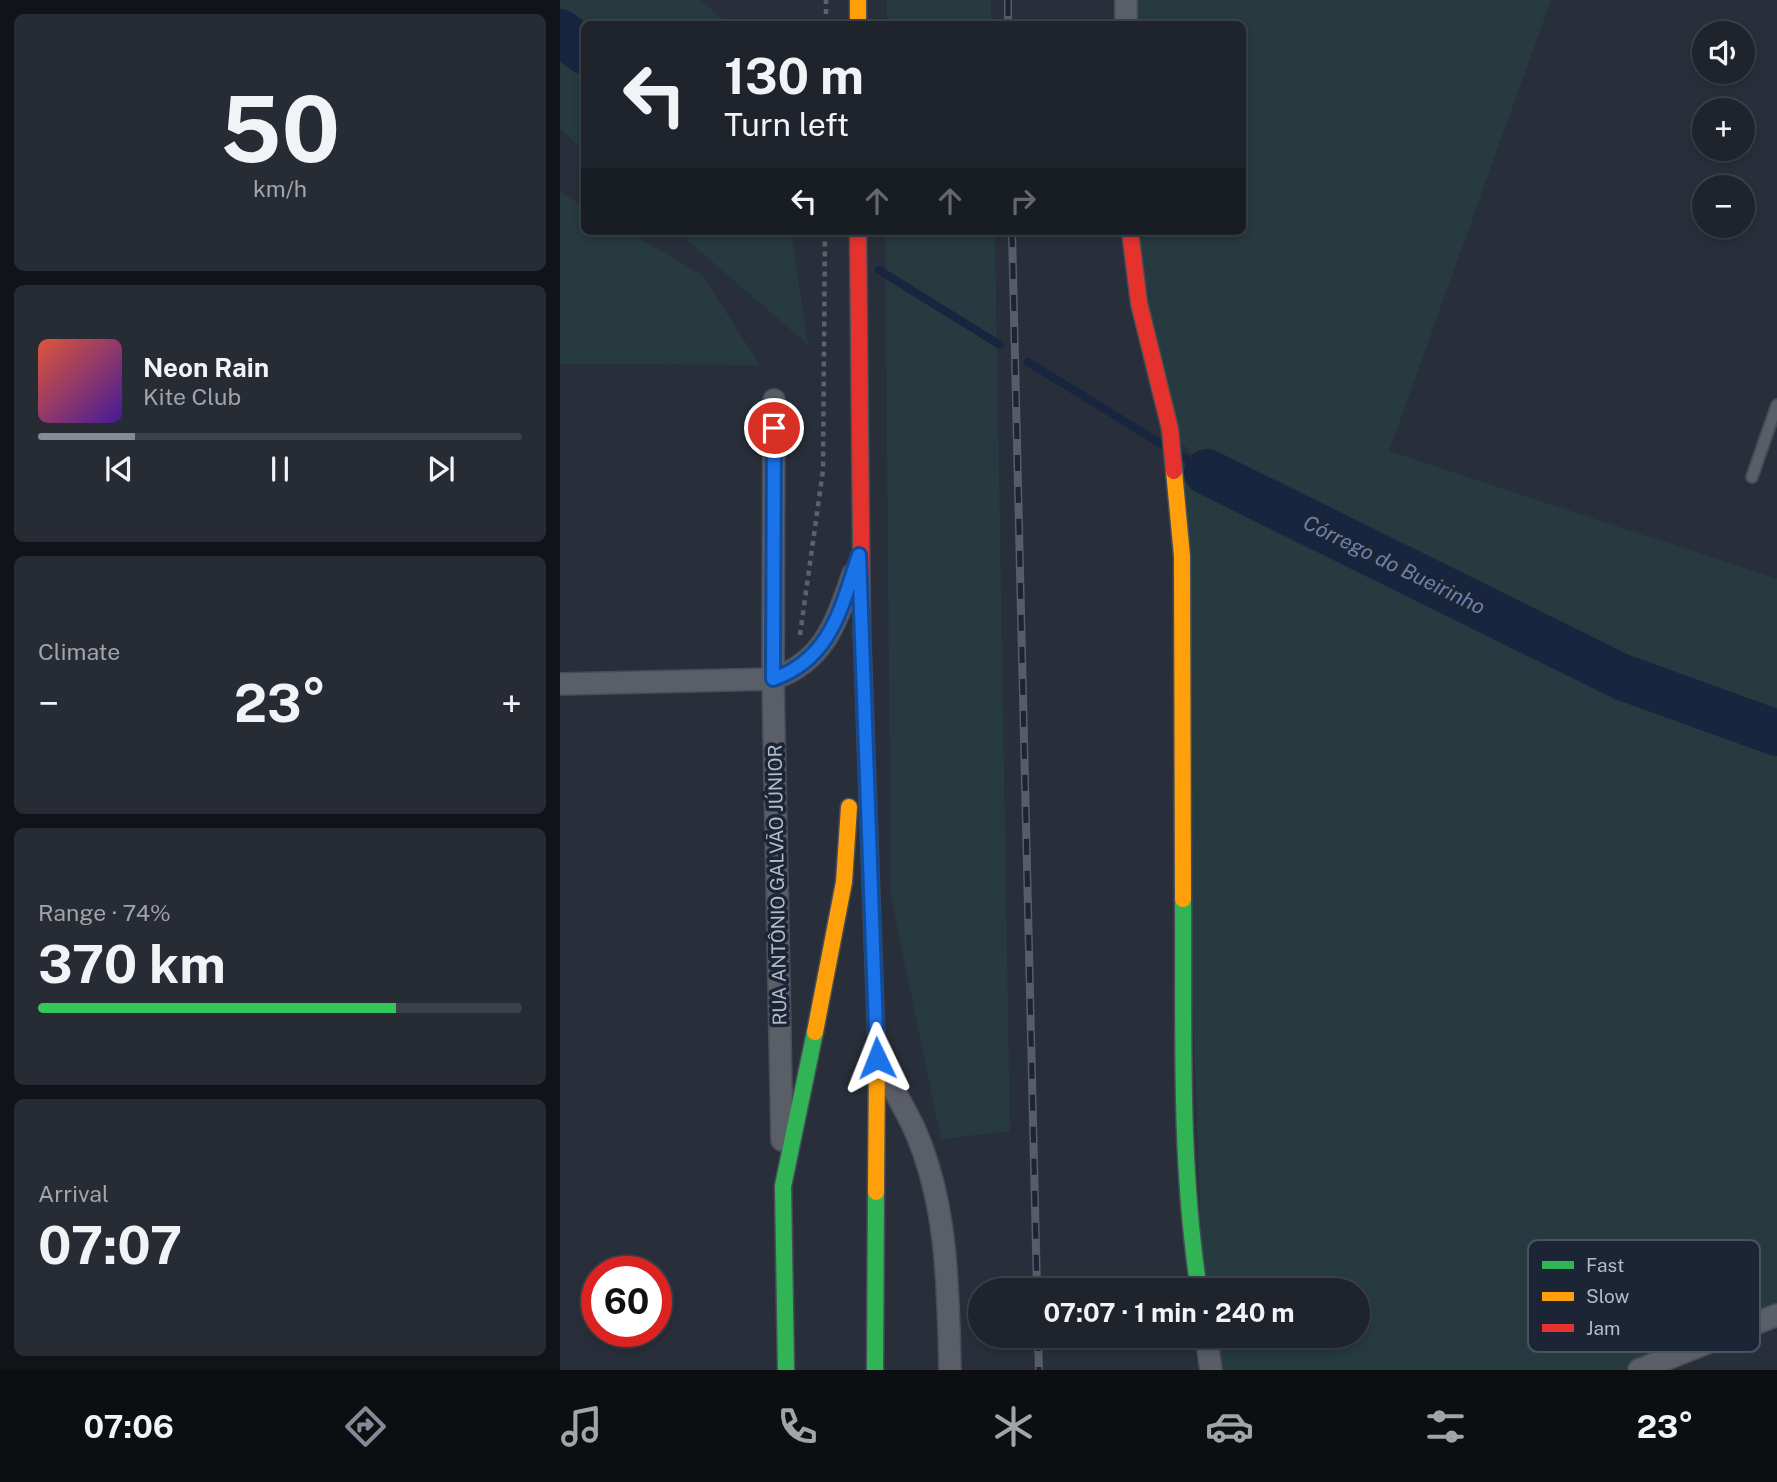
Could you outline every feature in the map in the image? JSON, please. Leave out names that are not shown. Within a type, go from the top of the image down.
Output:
[{"type":"main road","points":[[858,0],[858,21]]},
{"type":"main road","points":[[858,235],[859,555],[877,1058],[875,1370]]},
{"type":"main road","points":[[1130,235],[1139,303],[1170,429],[1182,556],[1184,1146],[1189,1226],[1197,1278]]},
{"type":"main road","points":[[783,1186],[835,939],[844,882],[854,737],[864,701]]},
{"type":"main road","name":"RUA ANTÔNIO GALVÃO JÚNIOR","points":[[783,1186],[786,1370]]},
{"type":"street","points":[[1126,0],[1126,21]]},
{"type":"street","name":"RUA ANTÔNIO GALVÃO JÚNIOR","points":[[775,400],[773,679],[783,1186]]},
{"type":"street","points":[[560,684],[773,679],[795,671],[824,644],[839,613],[859,555]]},
{"type":"street","points":[[877,1058],[914,1129],[936,1195],[948,1274],[950,1370]]},
{"type":"street","points":[[1760,1322],[1777,1315]]},
{"type":"street","points":[[1208,1348],[1211,1370]]},
{"type":"street","points":[[1639,1370],[1684,1352]]},
{"type":"lane","points":[[1752,477],[1777,405]]},
{"type":"path","points":[[826,21],[827,0]]},
{"type":"path","points":[[795,671],[823,470],[825,235]]},
{"type":"shaded area","points":[[560,0],[700,0],[724,21],[581,21],[581,148],[560,128]]},
{"type":"shaded area","points":[[887,0],[991,0],[991,21],[887,21]]},
{"type":"shaded area","points":[[1131,0],[1551,0],[1389,451],[1777,579],[1777,1315],[1760,1322],[1760,1240],[1528,1240],[1528,1352],[1684,1352],[1639,1370],[1214,1370],[1211,1348],[1370,1348],[1370,1278],[1203,1278],[1173,451],[1205,469],[1170,429],[1131,235],[1246,235],[1246,21],[1131,21]]},
{"type":"shaded area","points":[[560,192],[581,204],[581,235],[634,235],[702,275],[760,365],[560,364]]},
{"type":"shaded area","points":[[682,235],[792,235],[808,345]]},
{"type":"shaded area","points":[[885,235],[995,235],[1010,1131],[941,1139],[891,896]]},
{"type":"waterway","name":"Córrego do Bueirinho","points":[[560,32],[581,49]]},
{"type":"waterway","name":"Córrego do Bueirinho","points":[[879,270],[1000,345]]},
{"type":"waterway","name":"Córrego do Bueirinho","points":[[1028,362],[1163,445]]},
{"type":"waterway","name":"Córrego do Bueirinho","points":[[1180,455],[1207,472]]},
{"type":"waterway","name":"Córrego do Bueirinho","points":[[1207,472],[1622,677],[1777,733]]},
{"type":"railway","points":[[1008,0],[1008,21]]},
{"type":"railway","points":[[1012,235],[1037,1278]]},
{"type":"railway","points":[[1038,1348],[1039,1370]]},
{"type":"traffic: fast","points":[[1183,899],[1185,1144],[1198,1278]]},
{"type":"traffic: fast","points":[[786,1370],[783,1186],[815,1032]]},
{"type":"traffic: fast","points":[[875,1370],[876,1192]]},
{"type":"traffic: slow","points":[[858,0],[858,21]]},
{"type":"traffic: slow","points":[[1174,471],[1182,556],[1183,899]]},
{"type":"traffic: slow","points":[[862,634],[877,1058],[876,1192]]},
{"type":"traffic: slow","points":[[815,1032],[844,882],[849,807]]},
{"type":"traffic: jam","points":[[858,235],[862,634]]},
{"type":"traffic: jam","points":[[1130,235],[1139,303],[1170,429],[1174,471]]},
{"type":"route","points":[[774,428],[773,679],[795,671],[824,644],[839,613],[859,555],[877,1058]]}]
